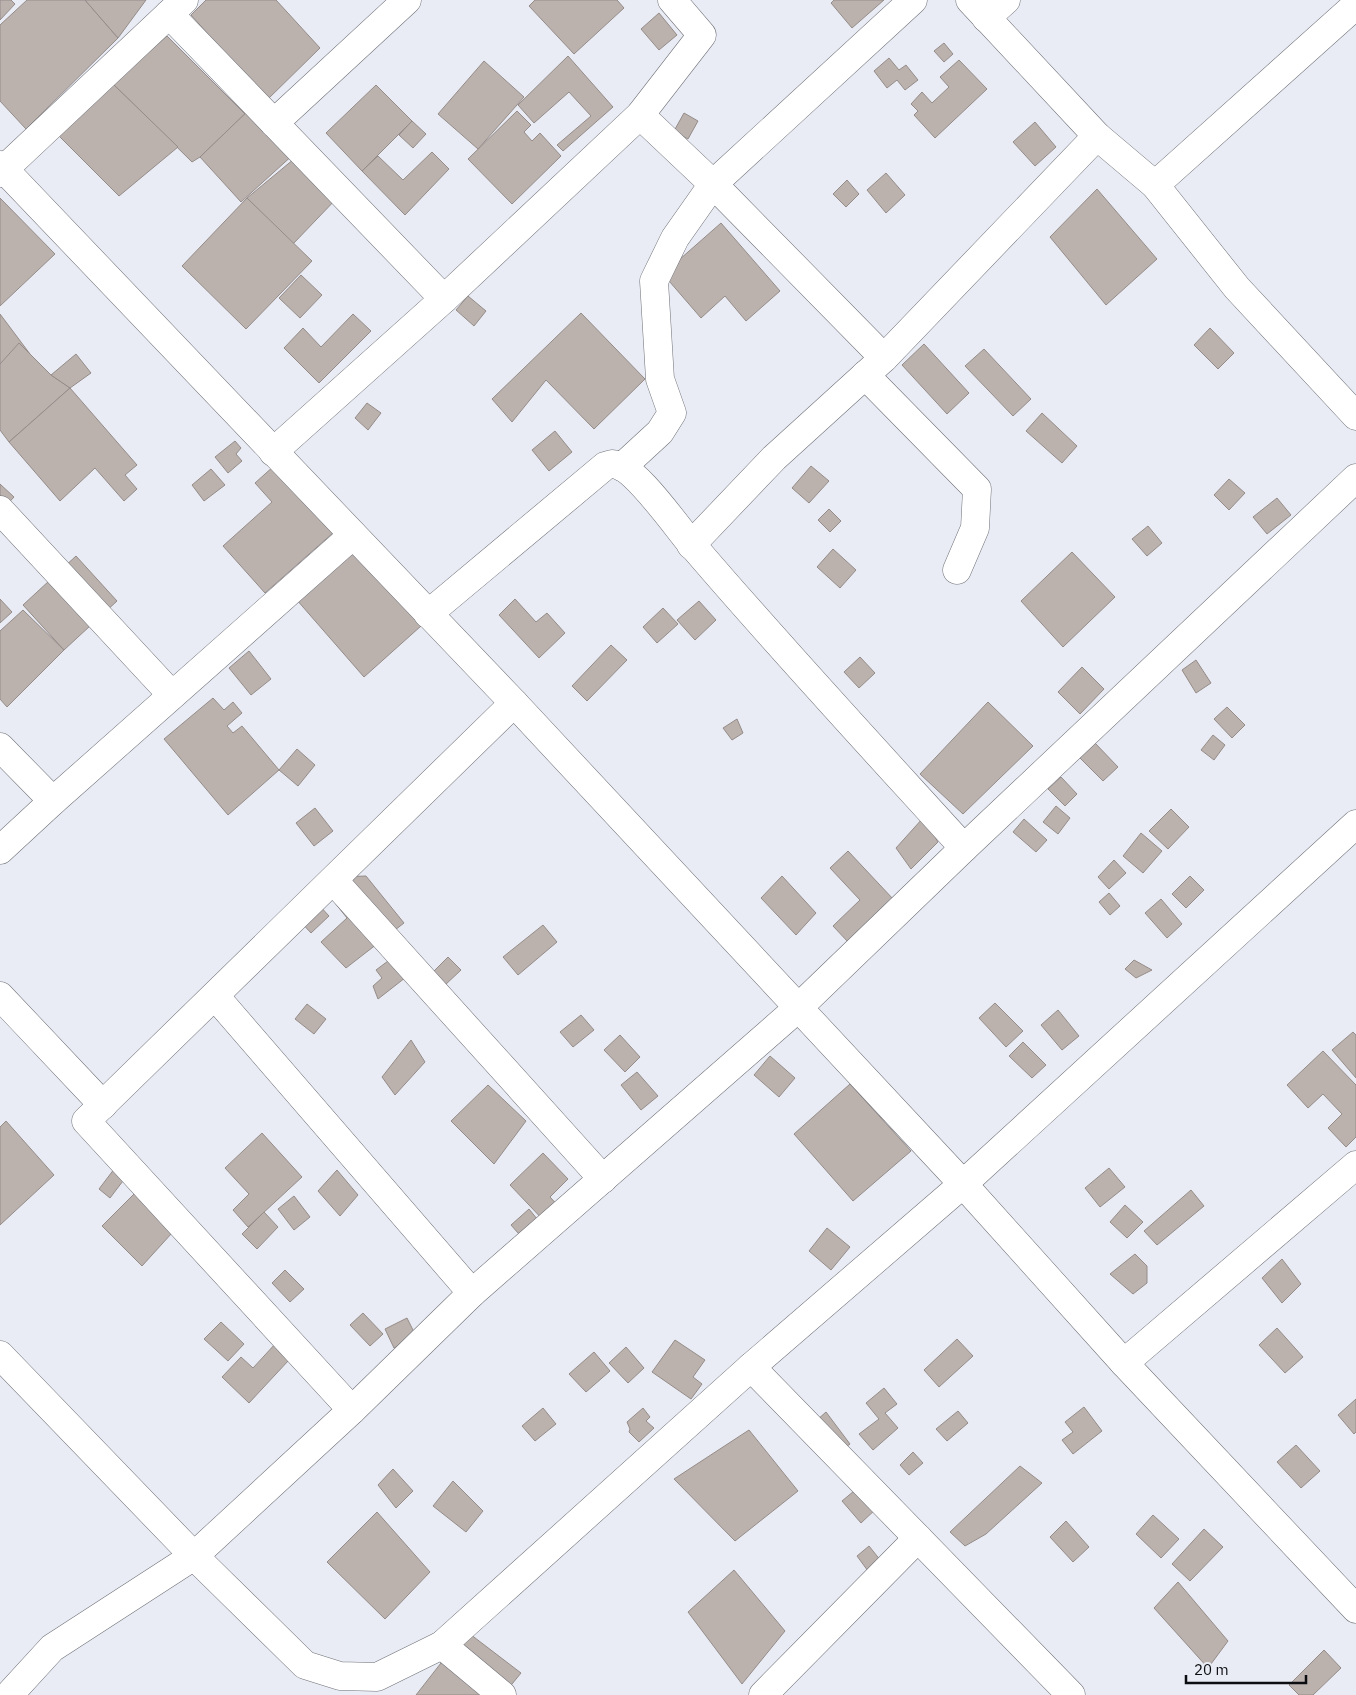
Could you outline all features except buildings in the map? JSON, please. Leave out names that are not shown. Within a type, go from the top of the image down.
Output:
[{"type":"street","points":[[274,123],[407,0]]},
{"type":"street","points":[[273,452],[444,299],[640,115],[702,35],[672,0]]},
{"type":"street","points":[[622,467],[660,432],[672,413],[660,379],[654,281],[675,238],[713,184],[913,0]]},
{"type":"street","points":[[1006,0],[978,9],[1097,136],[1155,185],[1237,288],[1356,416]]},
{"type":"street","points":[[1155,185],[1356,5]]},
{"type":"street","points":[[444,299],[274,123],[177,7],[1,169],[514,703],[963,1184],[1124,1363],[1356,1609]]},
{"type":"street","points":[[640,115],[713,184],[875,366],[976,489],[975,528],[957,570]]},
{"type":"street","points":[[692,545],[774,458],[875,366],[1097,136]]},
{"type":"street","points":[[428,614],[605,466],[612,464],[622,467],[633,474],[643,485],[766,630],[964,848]]},
{"type":"street","points":[[9,1695],[52,1648],[194,1556],[352,1410],[472,1293],[798,1008],[964,848],[1356,478]]},
{"type":"street","points":[[0,510],[172,695]]},
{"type":"street","points":[[0,850],[353,535]]},
{"type":"street","points":[[352,1410],[86,1121],[334,881],[514,703]]},
{"type":"street","points":[[0,747],[53,801]]},
{"type":"street","points":[[0,1355],[194,1556],[305,1665],[340,1676],[377,1677],[442,1645],[751,1367],[963,1184],[1356,824]]},
{"type":"street","points":[[334,881],[603,1179]]},
{"type":"street","points":[[0,996],[103,1105]]},
{"type":"street","points":[[215,996],[472,1293]]},
{"type":"street","points":[[1124,1363],[1356,1165]]},
{"type":"street","points":[[751,1367],[1071,1695]]},
{"type":"street","points":[[763,1695],[918,1538]]},
{"type":"street","points":[[442,1645],[502,1695]]}]
